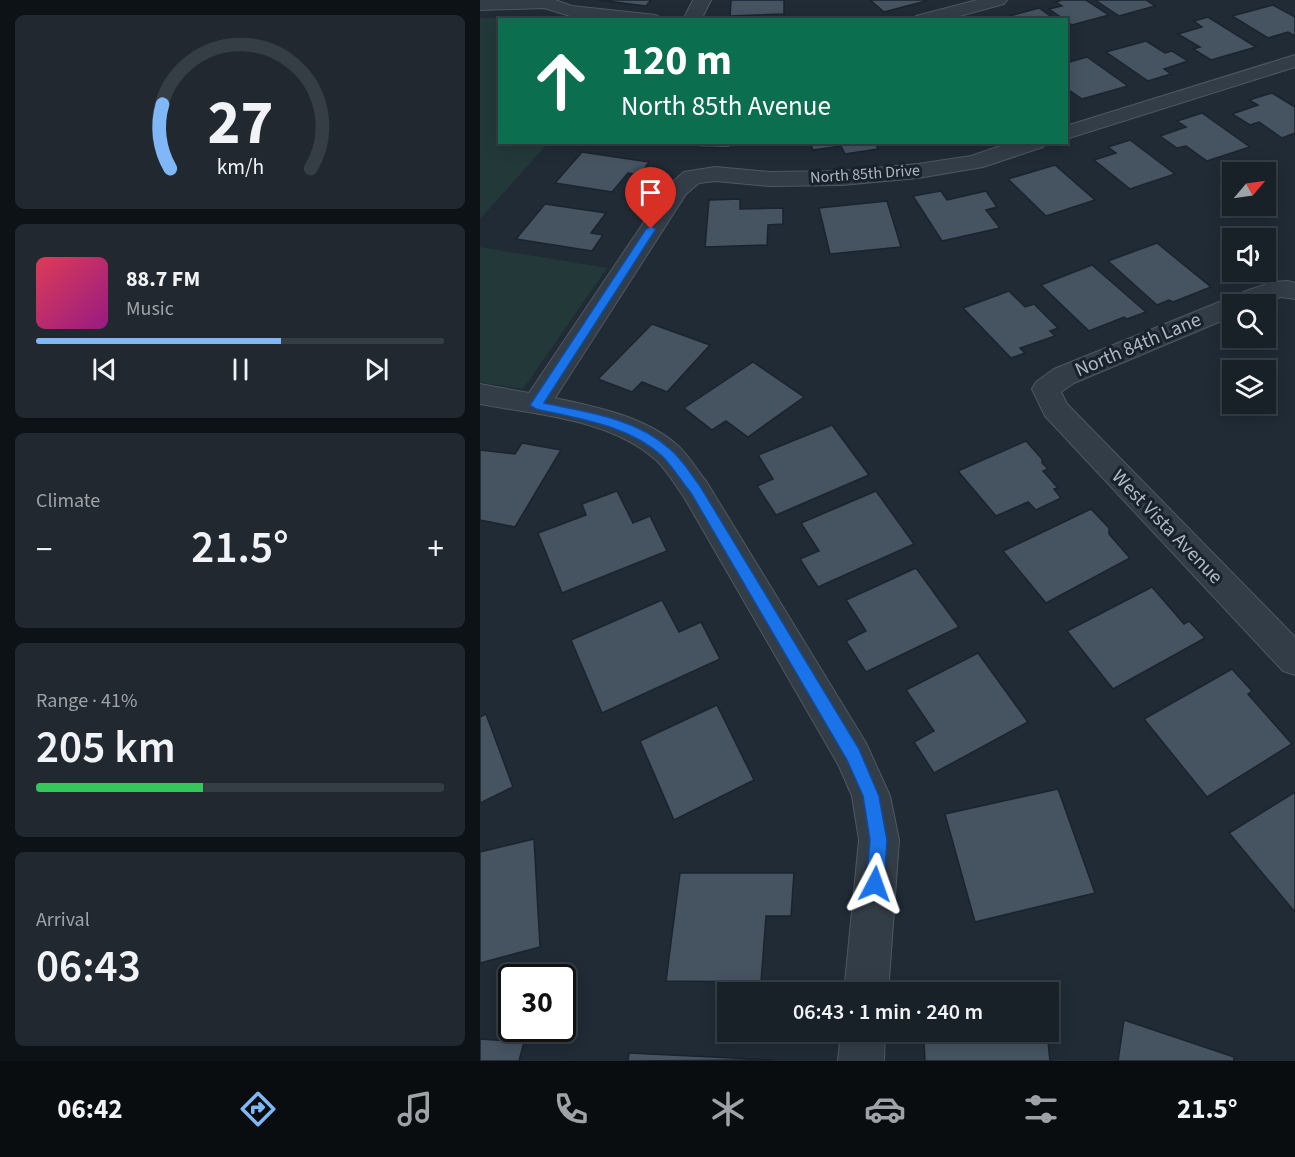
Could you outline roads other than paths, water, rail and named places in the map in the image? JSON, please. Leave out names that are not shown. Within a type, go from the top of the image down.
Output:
[{"type":"street","points":[[693,18],[700,9],[702,0]]},
{"type":"street","points":[[928,18],[969,3],[998,0]]},
{"type":"street","points":[[480,5],[546,3],[570,10],[639,18]]},
{"type":"street","points":[[480,15],[545,15],[570,10]]},
{"type":"street","points":[[1068,132],[1295,61]]},
{"type":"street","name":"North 85th Drive","points":[[536,405],[677,190],[692,177],[715,174],[770,179],[842,178],[918,171],[975,162],[1029,144]]},
{"type":"street","name":"North 84th Lane","points":[[1261,294],[1292,290]]},
{"type":"street","name":"North 84th Lane","points":[[1046,389],[1064,376],[1222,310]]},
{"type":"street","name":"West Vista Avenue","points":[[1046,389],[1055,410],[1295,660]]},
{"type":"street","points":[[480,394],[605,420],[639,434],[666,453],[695,489],[853,755],[871,796],[879,840],[867,982]]},
{"type":"street","points":[[861,1061],[862,1042]]}]
